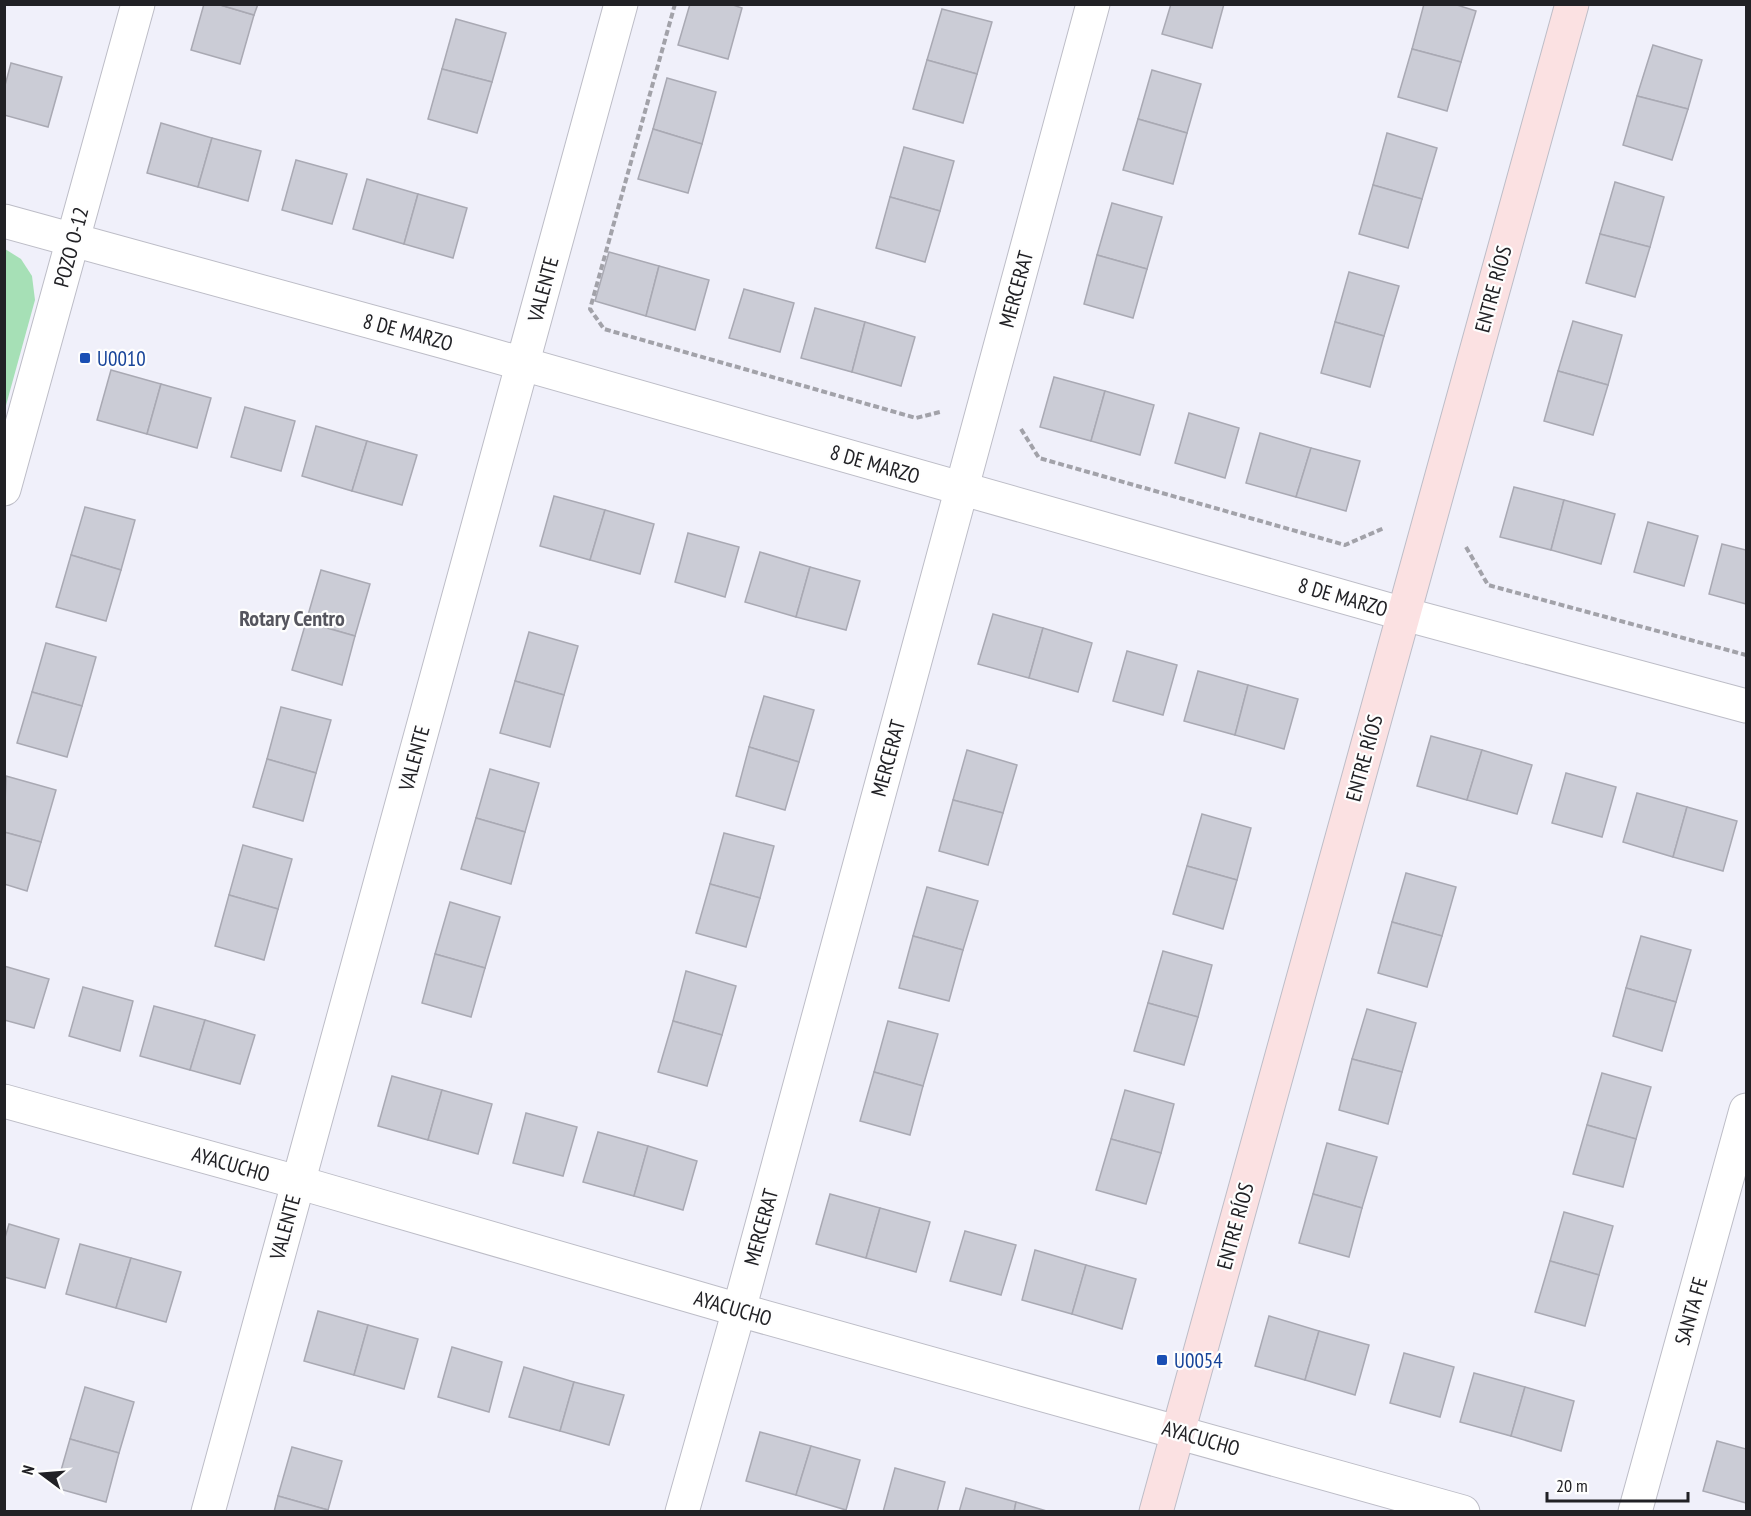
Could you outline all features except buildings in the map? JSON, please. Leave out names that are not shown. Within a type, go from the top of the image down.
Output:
[{"type":"street","name":"POZO O-12","points":[[4,489],[138,4]]},
{"type":"street","name":"VALENTE","points":[[208,1512],[621,4]]},
{"type":"street","name":"MERCERAT","points":[[682,1512],[739,1310],[1093,4]]},
{"type":"street","name":"ENTRE RÍOS","points":[[1156,1512],[1572,4]]},
{"type":"street","name":"8 DE MARZO","points":[[4,221],[522,364],[1404,614],[1746,706]]},
{"type":"street","name":"AYACUCHO","points":[[4,1101],[297,1182],[739,1310],[1463,1512]]},
{"type":"street","name":"SANTA FE","points":[[1635,1512],[1746,1110]]},
{"type":"path","points":[[675,4],[591,309],[604,329],[916,418]]},
{"type":"path","points":[[1020,428],[1039,458],[1345,545]]},
{"type":"path","points":[[1464,545],[1488,585],[1746,655]]},
{"type":"green space","points":[[5,249],[21,259],[32,276],[35,300],[5,409]]},
{"type":"place","name":"U0010","points":[[85,358]]},
{"type":"place","name":"U0054","points":[[1162,1360]]},
{"type":"district","name":"Rotary Centro","points":[[292,618]]}]
